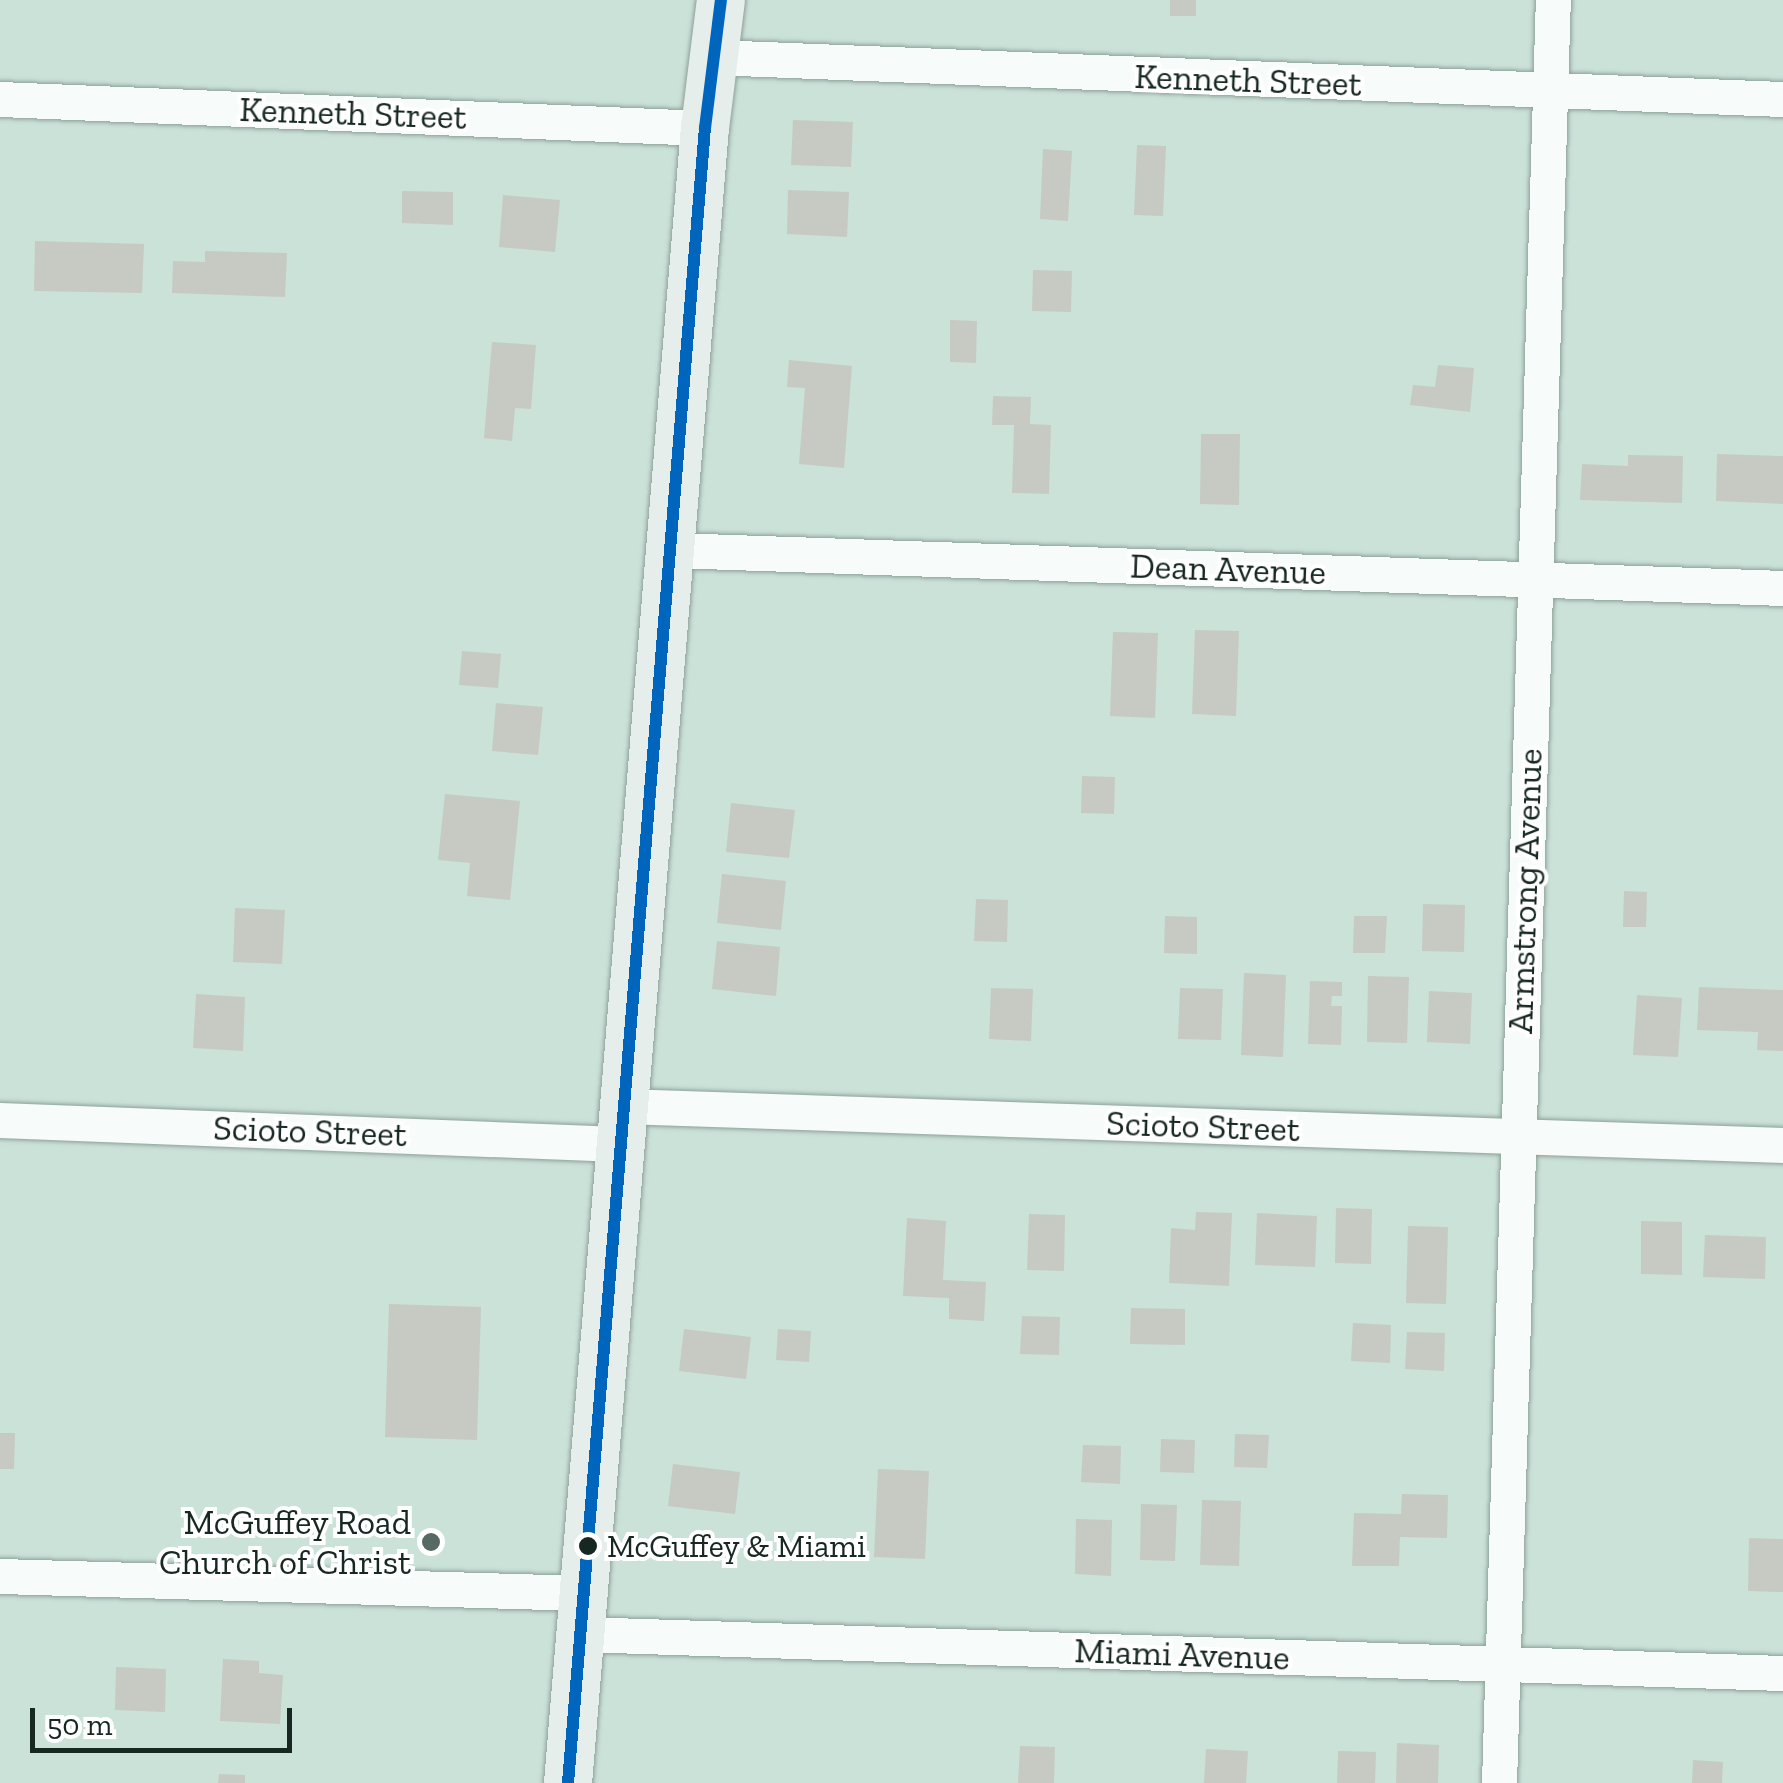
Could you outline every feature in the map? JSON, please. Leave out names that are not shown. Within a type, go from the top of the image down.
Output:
[{"type":"street","points":[[568,1783],[705,128],[721,0]]},
{"type":"street","name":"Armstrong Avenue","points":[[1499,1783],[1553,0]]},
{"type":"street","name":"Kenneth Street","points":[[713,58],[1783,99]]},
{"type":"street","name":"Kenneth Street","points":[[0,100],[705,128]]},
{"type":"street","name":"Dean Avenue","points":[[673,550],[1783,588]]},
{"type":"street","name":"Scioto Street","points":[[0,1120],[1516,1136],[1783,1145]]},
{"type":"street","name":"Miami Avenue","points":[[0,1576],[582,1614],[1502,1664],[1783,1673]]},
{"type":"building","points":[[1170,0],[1196,0],[1196,16],[1170,16]]},
{"type":"building","points":[[793,120],[853,122],[851,167],[791,165]]},
{"type":"building","points":[[1137,145],[1166,146],[1163,216],[1134,215]]},
{"type":"building","points":[[1043,149],[1072,151],[1068,221],[1040,219]]},
{"type":"building","points":[[788,190],[849,192],[847,237],[787,234]]},
{"type":"building","points":[[402,191],[453,192],[453,225],[402,223]]},
{"type":"building","points":[[503,195],[560,200],[555,252],[499,247]]},
{"type":"building","points":[[35,241],[144,244],[142,293],[34,291]]},
{"type":"building","points":[[205,251],[287,253],[285,297],[172,293],[173,261],[205,262]]},
{"type":"building","points":[[1033,270],[1072,271],[1071,312],[1032,311]]},
{"type":"building","points":[[950,320],[977,321],[976,363],[950,362]]},
{"type":"building","points":[[492,342],[536,345],[531,409],[515,408],[512,441],[484,438]]},
{"type":"building","points":[[789,360],[852,366],[844,468],[799,464],[805,388],[787,387]]},
{"type":"building","points":[[1438,365],[1474,368],[1470,412],[1410,405],[1413,385],[1435,387]]},
{"type":"building","points":[[993,396],[1031,397],[1030,424],[1051,425],[1049,494],[1012,493],[1014,425],[992,425]]},
{"type":"building","points":[[1201,434],[1240,434],[1239,505],[1200,504]]},
{"type":"building","points":[[1717,454],[1783,456],[1783,504],[1716,501]]},
{"type":"building","points":[[1628,455],[1683,456],[1682,503],[1580,500],[1582,464],[1628,466]]},
{"type":"building","points":[[1195,630],[1239,631],[1236,716],[1192,714]]},
{"type":"building","points":[[1113,632],[1158,633],[1155,718],[1110,716]]},
{"type":"building","points":[[462,651],[501,654],[498,688],[459,685]]},
{"type":"building","points":[[496,703],[543,707],[538,755],[492,751]]},
{"type":"building","points":[[1082,776],[1115,777],[1114,814],[1081,813]]},
{"type":"building","points":[[445,794],[520,801],[510,900],[467,896],[470,863],[438,860]]},
{"type":"building","points":[[731,803],[795,810],[789,858],[726,852]]},
{"type":"building","points":[[722,874],[786,881],[781,930],[717,923]]},
{"type":"building","points":[[1624,891],[1647,892],[1646,927],[1623,927]]},
{"type":"building","points":[[976,899],[1008,900],[1007,942],[974,941]]},
{"type":"building","points":[[1423,904],[1465,905],[1464,952],[1422,951]]},
{"type":"building","points":[[235,908],[285,910],[282,964],[233,962]]},
{"type":"building","points":[[1165,916],[1197,917],[1197,954],[1164,953]]},
{"type":"building","points":[[1354,916],[1387,916],[1385,953],[1353,953]]},
{"type":"building","points":[[717,941],[780,947],[776,996],[712,989]]},
{"type":"building","points":[[1244,973],[1286,975],[1283,1057],[1241,1055]]},
{"type":"building","points":[[1368,976],[1409,977],[1407,1043],[1367,1042]]},
{"type":"building","points":[[1310,981],[1342,982],[1342,996],[1332,996],[1331,1006],[1342,1006],[1341,1045],[1308,1044]]},
{"type":"building","points":[[1699,987],[1783,990],[1783,1051],[1757,1050],[1758,1032],[1697,1030]]},
{"type":"building","points":[[991,988],[1033,989],[1031,1041],[989,1039]]},
{"type":"building","points":[[1180,988],[1223,989],[1221,1040],[1178,1039]]},
{"type":"building","points":[[1429,991],[1472,993],[1470,1044],[1427,1042]]},
{"type":"building","points":[[196,994],[245,997],[243,1051],[193,1048]]},
{"type":"building","points":[[1637,995],[1682,998],[1678,1057],[1633,1055]]},
{"type":"building","points":[[1336,1208],[1372,1209],[1371,1264],[1335,1263]]},
{"type":"building","points":[[1196,1212],[1232,1213],[1229,1286],[1169,1283],[1171,1228],[1195,1230]]},
{"type":"building","points":[[1257,1213],[1317,1216],[1315,1267],[1255,1265]]},
{"type":"building","points":[[1029,1214],[1065,1215],[1064,1271],[1027,1270]]},
{"type":"building","points":[[907,1218],[946,1221],[943,1280],[986,1282],[984,1321],[949,1319],[949,1298],[903,1296]]},
{"type":"building","points":[[1641,1221],[1682,1222],[1682,1275],[1641,1274]]},
{"type":"building","points":[[1408,1226],[1448,1227],[1446,1304],[1406,1303]]},
{"type":"building","points":[[1705,1235],[1766,1237],[1765,1279],[1703,1277]]},
{"type":"building","points":[[389,1304],[481,1307],[477,1440],[385,1437]]},
{"type":"building","points":[[1131,1308],[1185,1309],[1185,1345],[1130,1344]]},
{"type":"building","points":[[1022,1316],[1060,1317],[1059,1355],[1020,1354]]},
{"type":"building","points":[[1353,1323],[1391,1325],[1390,1363],[1351,1361]]},
{"type":"building","points":[[684,1329],[751,1337],[746,1379],[679,1371]]},
{"type":"building","points":[[778,1329],[811,1331],[809,1362],[776,1360]]},
{"type":"building","points":[[1407,1332],[1445,1333],[1444,1371],[1405,1369]]},
{"type":"building","points":[[0,1433],[15,1433],[14,1469],[0,1469]]},
{"type":"building","points":[[1235,1434],[1269,1435],[1267,1468],[1234,1467]]},
{"type":"building","points":[[1161,1439],[1195,1440],[1194,1473],[1160,1472]]},
{"type":"building","points":[[1083,1445],[1121,1446],[1120,1484],[1081,1482]]},
{"type":"building","points":[[673,1464],[740,1472],[735,1514],[668,1506]]},
{"type":"building","points":[[878,1469],[929,1471],[925,1559],[874,1557]]},
{"type":"building","points":[[1402,1494],[1448,1495],[1447,1538],[1400,1537],[1399,1566],[1352,1566],[1354,1513],[1401,1514]]},
{"type":"building","points":[[1202,1500],[1241,1501],[1239,1566],[1200,1565]]},
{"type":"building","points":[[1141,1504],[1177,1505],[1175,1561],[1140,1560]]},
{"type":"building","points":[[1076,1519],[1112,1520],[1111,1576],[1075,1574]]},
{"type":"building","points":[[1749,1538],[1783,1539],[1783,1592],[1748,1591]]},
{"type":"building","points":[[223,1659],[259,1661],[259,1673],[283,1675],[280,1724],[220,1721]]},
{"type":"building","points":[[116,1667],[166,1669],[165,1712],[115,1710]]},
{"type":"building","points":[[1397,1743],[1439,1745],[1438,1783],[1396,1783]]},
{"type":"building","points":[[1020,1746],[1055,1747],[1054,1783],[1018,1783]]},
{"type":"building","points":[[1206,1749],[1248,1751],[1246,1783],[1204,1783]]},
{"type":"building","points":[[1338,1751],[1376,1752],[1375,1783],[1337,1783]]},
{"type":"building","points":[[1693,1760],[1723,1762],[1722,1783],[1692,1783]]},
{"type":"building","points":[[219,1774],[245,1775],[245,1783],[218,1783]]},
{"type":"transit line","points":[[568,1783],[705,128],[721,0]]},
{"type":"place","name":"McGuffey Road Church of Christ","points":[[431,1542]]},
{"type":"place","name":"McGuffey & Miami","points":[[588,1546]]}]
